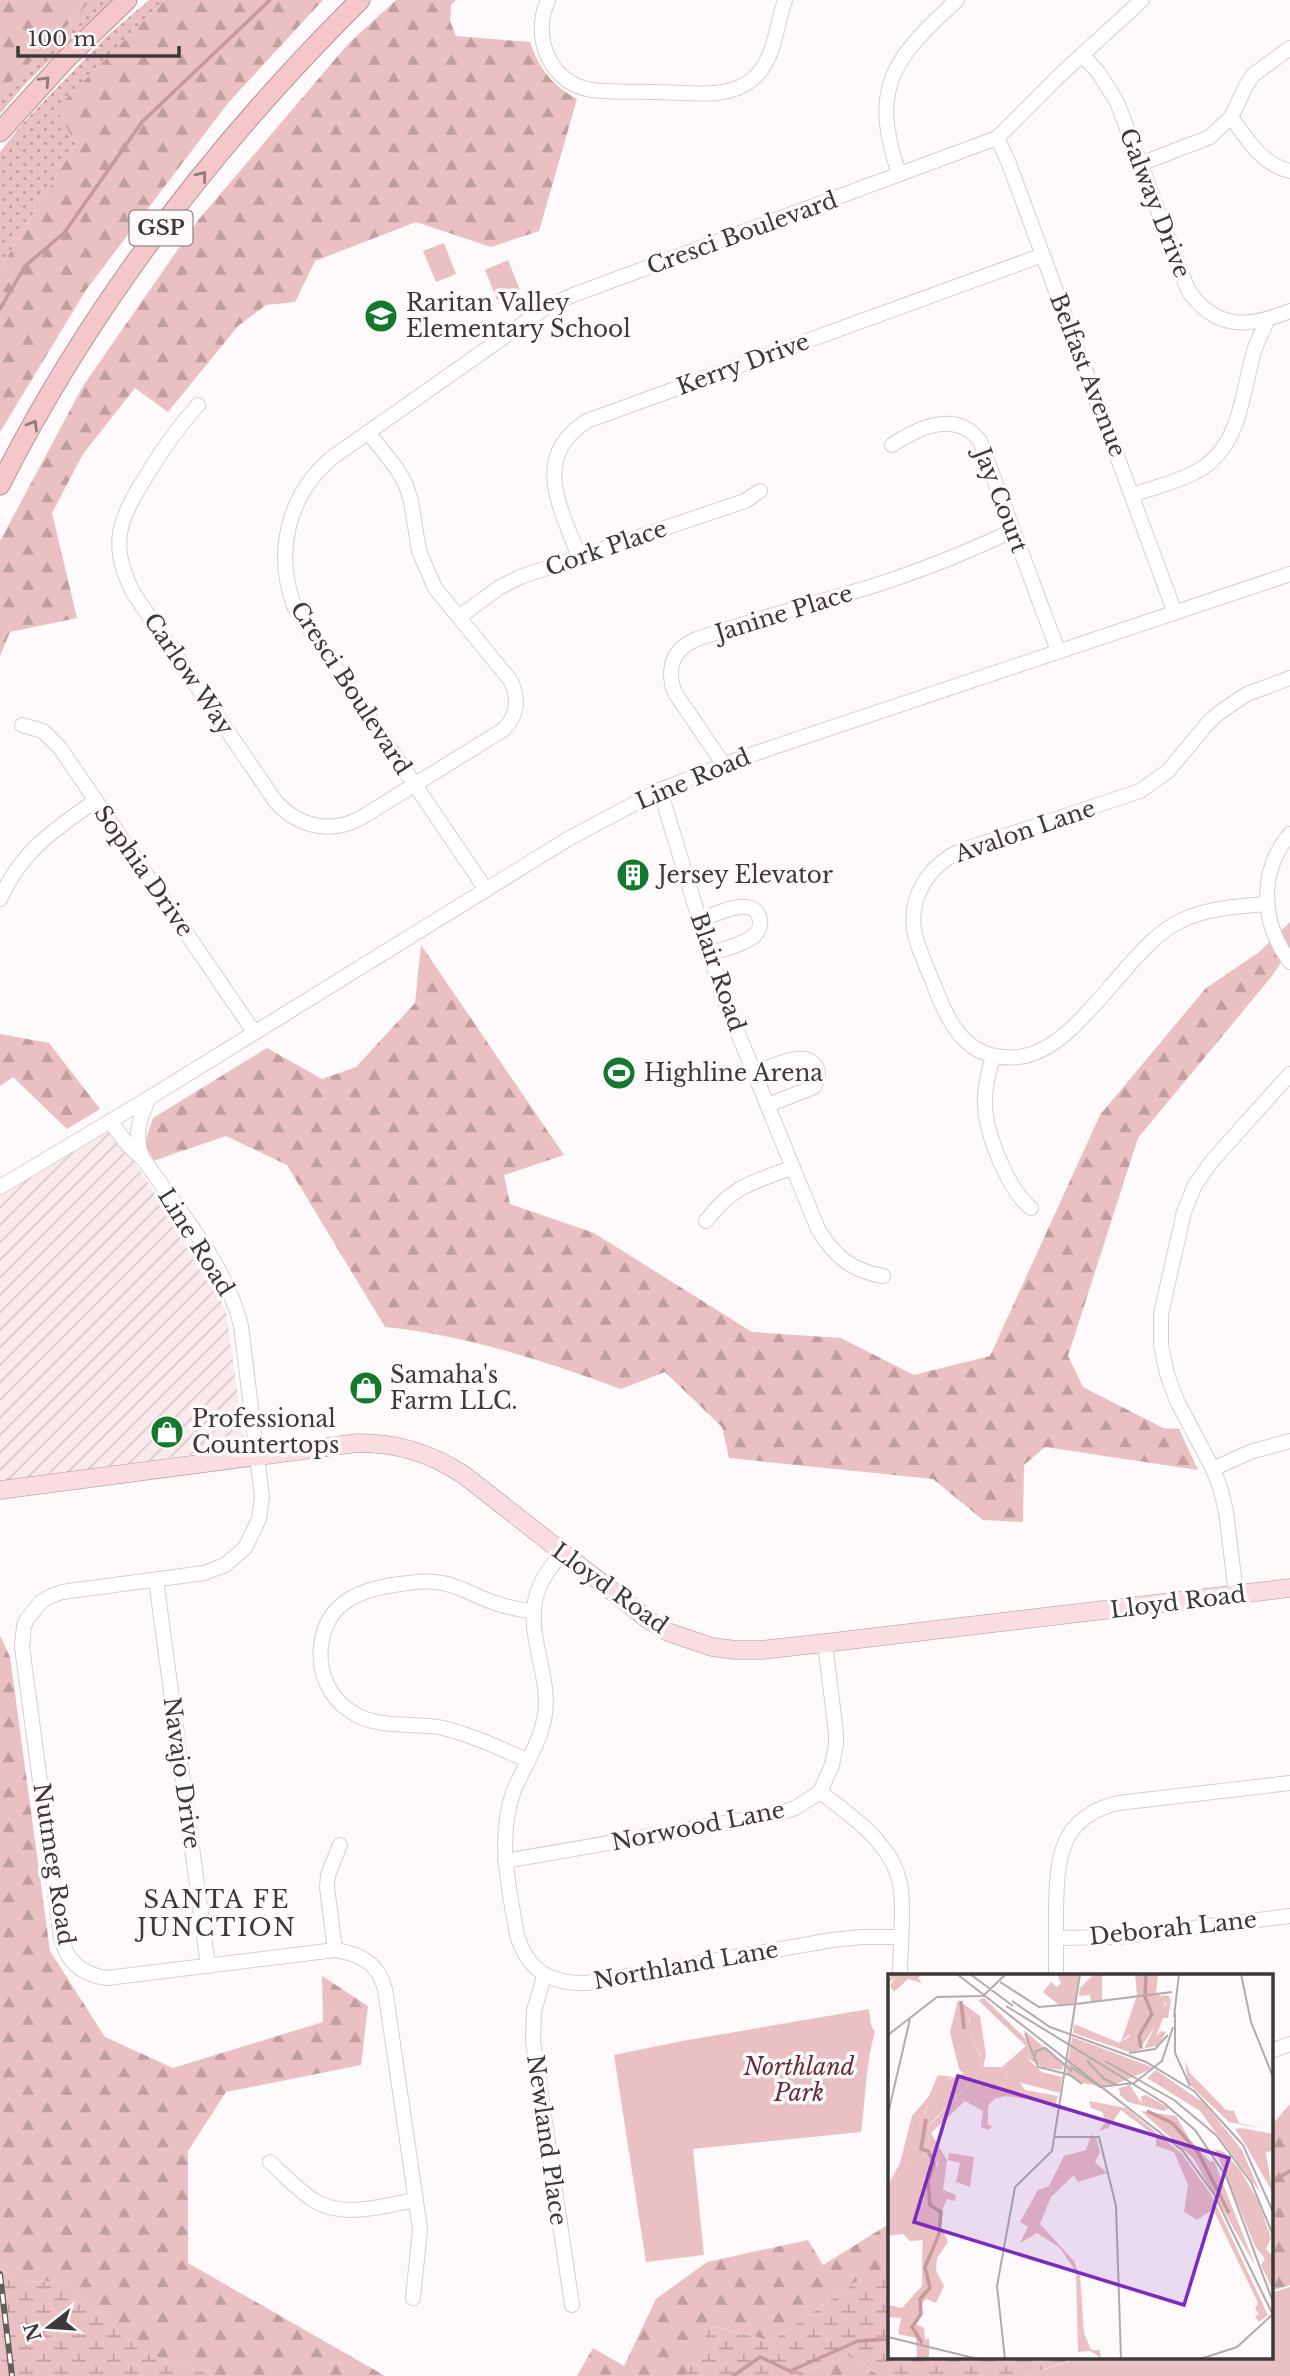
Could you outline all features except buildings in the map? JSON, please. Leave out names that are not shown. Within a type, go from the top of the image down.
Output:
[{"type":"highway","points":[[0,132],[66,59],[127,0]]},
{"type":"highway","name":"GSP","points":[[0,485],[66,368],[153,240],[250,118],[360,0]]},
{"type":"main road","name":"Lloyd Road","points":[[0,1490],[357,1443],[387,1444],[417,1451],[442,1461],[464,1475],[650,1621],[688,1640],[736,1650],[825,1643],[1290,1588]]},
{"type":"street","points":[[548,0],[542,15],[541,38],[553,67],[568,80],[593,90],[717,93],[743,86],[760,72],[771,52],[785,0]]},
{"type":"street","points":[[899,174],[887,127],[886,107],[891,82],[909,47],[957,0]]},
{"type":"street","name":"Cresci Boulevard","points":[[485,888],[303,622],[291,597],[285,573],[287,530],[304,489],[325,464],[545,307],[997,138],[1142,0]]},
{"type":"street","points":[[1140,164],[1210,137],[1231,117],[1253,75],[1290,48]]},
{"type":"street","name":"Galway Drive","points":[[1082,55],[1117,102],[1188,290],[1195,301],[1203,309],[1232,322],[1267,321],[1290,311]]},
{"type":"street","points":[[1231,117],[1257,152],[1272,164],[1290,171]]},
{"type":"street","name":"Belfast Avenue","points":[[997,138],[1043,254],[1175,613]]},
{"type":"street","name":"Kerry Drive","points":[[579,557],[556,494],[553,477],[559,451],[568,436],[578,427],[600,416],[1043,254]]},
{"type":"street","points":[[1133,495],[1195,472],[1209,464],[1223,449],[1237,420],[1255,348],[1267,321]]},
{"type":"street","name":"Carlow Way","points":[[198,405],[157,458],[128,505],[119,542],[120,561],[134,594],[276,802],[291,816],[314,826],[343,826],[359,820],[503,730],[510,723],[516,708],[517,698],[511,681],[435,588],[419,551],[411,501],[402,477],[368,432]]},
{"type":"street","name":"Jay Court","points":[[892,444],[921,428],[951,423],[967,428],[980,441],[1058,651]]},
{"type":"street","name":"Cork Place","points":[[459,617],[500,587],[579,557],[745,501],[761,491]]},
{"type":"street","name":"Janine Place","points":[[724,765],[672,685],[672,666],[681,649],[694,640],[751,621],[907,575],[1012,531]]},
{"type":"street","name":"Line Road","points":[[0,1187],[149,1098],[568,838],[660,790],[724,765],[1290,574]]},
{"type":"street","name":"Avalon Lane","points":[[993,1057],[965,1040],[949,1022],[918,945],[915,909],[927,877],[955,854],[1140,791],[1168,771],[1220,712],[1247,694],[1290,678]]},
{"type":"street","name":"Sophia Drive","points":[[22,725],[43,731],[53,739],[254,1032]]},
{"type":"street","name":"Blair Road","points":[[660,790],[722,993],[818,1229],[835,1254],[855,1268],[883,1276]]},
{"type":"street","points":[[0,899],[12,874],[31,850],[95,801]]},
{"type":"street","points":[[1290,834],[1271,866],[1265,904],[1276,940],[1290,962]]},
{"type":"street","points":[[1031,1208],[1011,1186],[987,1123],[985,1090],[993,1057],[1026,1056],[1050,1047],[1062,1038],[1145,948],[1180,922],[1212,910],[1265,904]]},
{"type":"street","points":[[699,921],[738,906],[753,909],[760,920],[756,935],[709,954]]},
{"type":"street","points":[[755,1073],[798,1058],[811,1060],[816,1066],[818,1073],[814,1087],[768,1105]]},
{"type":"street","points":[[1237,1594],[1226,1512],[1213,1469],[1177,1401],[1167,1374],[1161,1345],[1163,1298],[1184,1212],[1195,1185],[1212,1161],[1290,1074]]},
{"type":"street","name":"Line Road","points":[[142,1157],[138,1144],[139,1121],[149,1098]]},
{"type":"street","name":"Line Road","points":[[110,1121],[128,1145],[142,1157],[230,1289],[241,1326],[258,1455]]},
{"type":"street","points":[[706,1221],[729,1195],[742,1187],[792,1168]]},
{"type":"street","points":[[1213,1469],[1251,1451],[1290,1441]]},
{"type":"street","name":"Nutmeg Road","points":[[258,1455],[261,1512],[255,1530],[244,1548],[233,1559],[204,1573],[62,1592],[51,1596],[33,1611],[24,1626],[22,1647],[61,1938],[68,1956],[76,1965],[96,1977],[113,1978],[335,1950],[352,1952],[372,1964],[383,1980],[420,2229],[413,2298]]},
{"type":"street","points":[[544,1976],[520,1946],[505,1861],[504,1835],[508,1812],[541,1731],[546,1702],[533,1612],[542,1581],[562,1553]]},
{"type":"street","name":"Navajo Drive","points":[[156,1580],[208,1966]]},
{"type":"street","points":[[527,1760],[456,1731],[422,1725],[377,1723],[357,1716],[341,1705],[331,1693],[323,1673],[320,1654],[324,1631],[336,1611],[354,1595],[376,1587],[417,1581],[440,1582],[494,1603],[533,1612]]},
{"type":"street","points":[[825,1643],[836,1744],[832,1765],[820,1792],[874,1838],[892,1861],[901,1889],[900,1974]]},
{"type":"street","points":[[1056,1974],[1057,1869],[1060,1854],[1075,1827],[1093,1812],[1118,1803],[1290,1783]]},
{"type":"street","name":"Norwood Lane","points":[[505,1861],[776,1814],[794,1808],[820,1792]]},
{"type":"street","points":[[335,1950],[327,1887],[328,1875],[340,1845]]},
{"type":"street","name":"Deborah Lane","points":[[1057,1938],[1118,1937],[1290,1916]]},
{"type":"street","name":"Northland Lane","points":[[544,1976],[566,1982],[587,1983],[832,1940],[900,1937]]},
{"type":"street","name":"Newland Place","points":[[544,1976],[534,2011],[533,2041],[572,2305]]},
{"type":"street","points":[[1272,2051],[1290,2045]]},
{"type":"street","points":[[270,2162],[313,2200],[329,2207],[354,2210],[416,2200]]},
{"type":"shaded area","points":[[105,1129],[129,1153],[216,1290],[226,1312],[244,1438],[242,1447],[0,1482],[0,1193]]},
{"type":"green space","points":[[0,0],[92,0],[0,93]]},
{"type":"green space","points":[[92,0],[113,0],[25,84],[0,114],[0,93]]},
{"type":"green space","points":[[149,0],[165,0],[57,109],[76,144],[0,269],[0,152],[23,123],[106,37]]},
{"type":"green space","points":[[165,0],[323,0],[228,103],[86,290],[0,432],[0,269],[76,144],[56,109]]},
{"type":"green space","points":[[396,0],[456,0],[451,5],[450,21],[456,36],[530,42],[548,76],[577,99],[539,231],[491,247],[416,222],[315,261],[295,302],[266,305],[238,326],[168,412],[135,388],[83,454],[52,513],[77,618],[10,632],[0,656],[0,541],[83,386],[199,219],[348,44]]},
{"type":"green space","points":[[444,243],[456,274],[436,282],[423,251]]},
{"type":"green space","points":[[508,260],[520,290],[497,300],[485,270]]},
{"type":"green space","points":[[1290,922],[1290,949],[1272,976],[1138,1138],[1068,1356],[1083,1387],[1163,1428],[1179,1429],[1198,1470],[1045,1447],[1024,1465],[1023,1522],[983,1520],[933,1479],[729,1458],[722,1427],[665,1372],[621,1389],[505,1350],[445,1336],[385,1327],[287,1165],[226,1136],[153,1161],[145,1142],[153,1118],[267,1048],[322,1079],[356,1067],[415,1003],[421,945],[564,1155],[504,1175],[510,1204],[594,1233],[752,1332],[841,1338],[914,1375],[990,1356],[1100,1115],[1206,988],[1258,953]]},
{"type":"green space","points":[[0,1034],[49,1043],[100,1109],[67,1129],[13,1077],[0,1086]]},
{"type":"green space","points":[[0,1636],[10,1657],[50,1951],[105,2037],[173,2068],[323,2022],[322,1976],[368,2006],[361,2065],[226,2092],[188,2151],[188,2263],[385,2376],[214,2376],[142,2352],[67,2282],[18,2281],[0,2269]]},
{"type":"green space","name":"Northland Park","points":[[869,2009],[871,2025],[875,2032],[867,2069],[861,2132],[693,2149],[704,2255],[646,2262],[614,2055]]},
{"type":"green space","points":[[1290,2104],[1290,2285],[1272,2291],[1272,2125]]},
{"type":"green space","points":[[888,2225],[888,2277],[863,2277],[772,2341],[712,2326],[685,2376],[577,2376],[593,2348],[624,2366],[656,2299],[707,2262],[808,2240],[823,2265]]},
{"type":"green space","points":[[0,2269],[18,2281],[67,2282],[142,2352],[214,2376],[0,2376]]},
{"type":"green space","points":[[863,2277],[888,2277],[888,2358],[1077,2358],[1025,2376],[879,2376],[852,2355],[793,2376],[685,2376],[711,2326],[772,2341]]},
{"type":"green space","points":[[1290,2287],[1290,2376],[1025,2376],[1079,2358],[1272,2358],[1272,2293]]},
{"type":"green space","points":[[852,2355],[879,2376],[793,2376]]},
{"type":"waterway","points":[[0,309],[25,266],[64,233],[142,122],[270,0]]},
{"type":"waterway","points":[[1272,2180],[1290,2171]]},
{"type":"waterway","points":[[733,2376],[760,2357],[790,2371],[858,2341],[888,2339]]},
{"type":"railway","points":[[0,2274],[12,2376]]},
{"type":"place","name":"Raritan Valley Elementary School","points":[[381,316]]},
{"type":"place","name":"Jersey Elevator","points":[[633,875]]},
{"type":"place","name":"Highline Arena","points":[[619,1073]]},
{"type":"place","name":"Samaha's Farm LLC.","points":[[366,1388]]},
{"type":"place","name":"Professional Countertops","points":[[167,1432]]},
{"type":"district","name":"SANTA FE JUNCTION","points":[[217,1913]]}]
